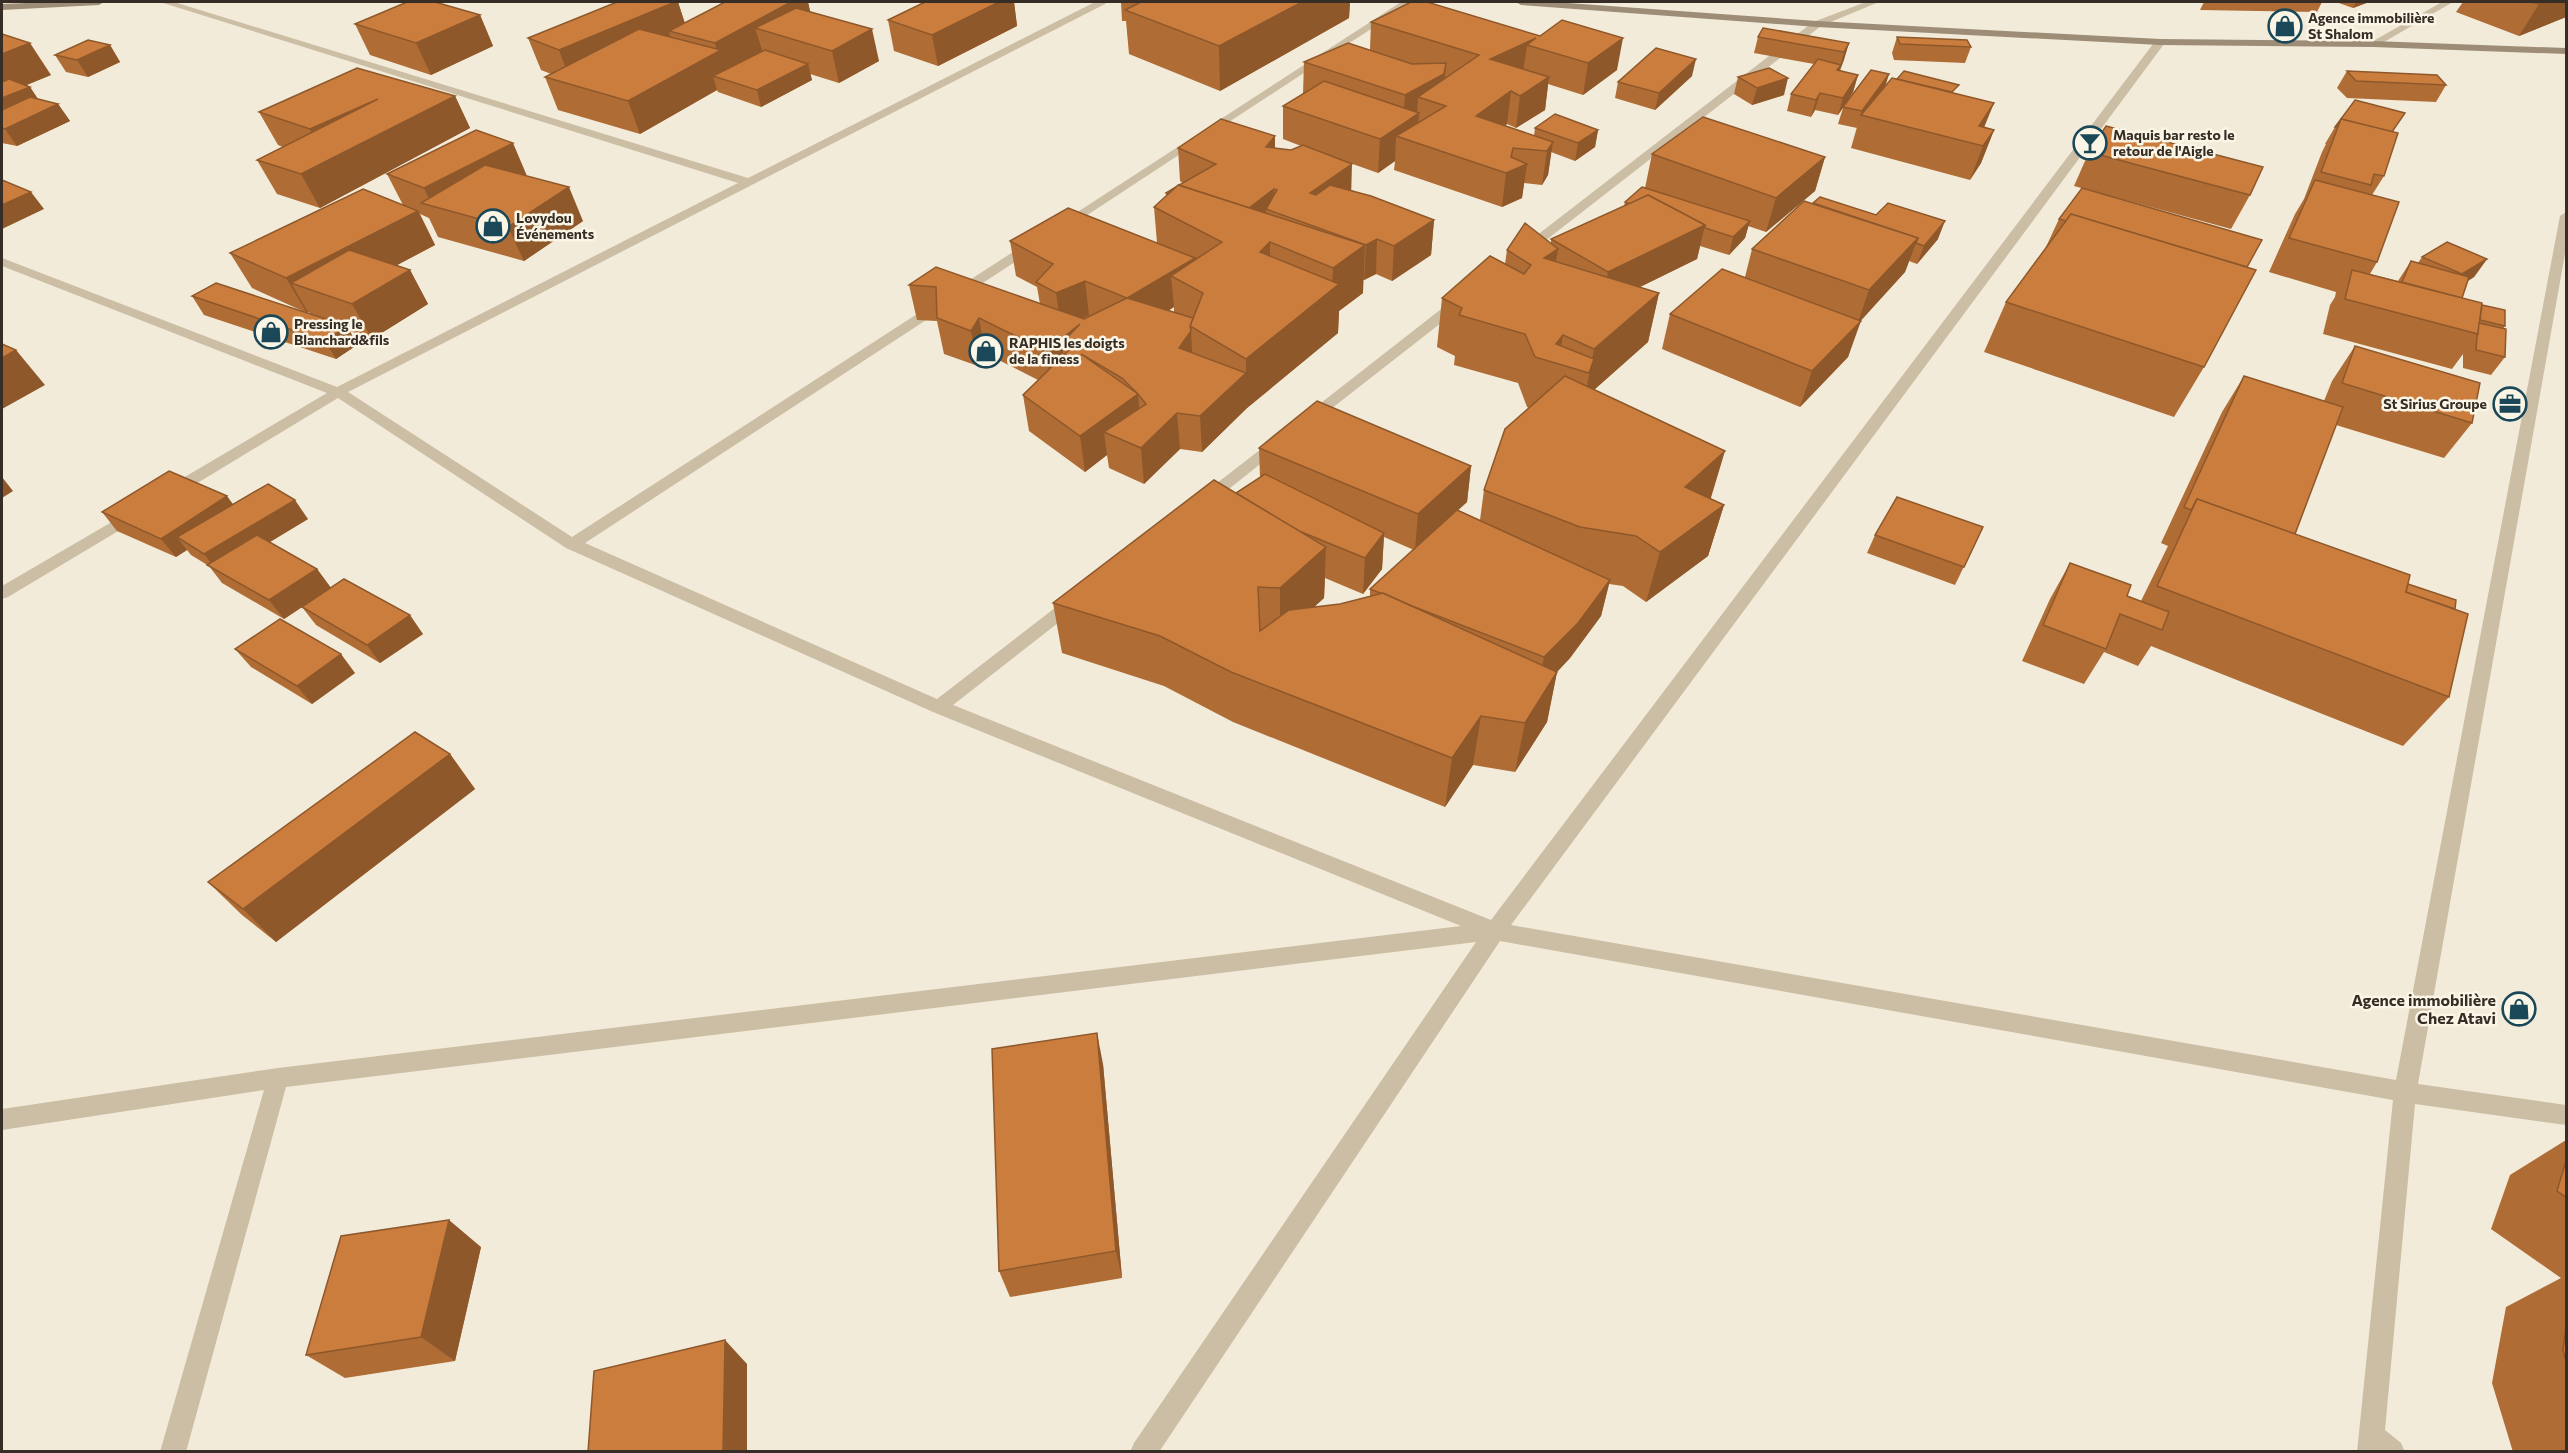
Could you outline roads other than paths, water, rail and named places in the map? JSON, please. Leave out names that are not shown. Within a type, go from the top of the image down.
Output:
[{"type":"street","points":[[2,7],[99,2]]},
{"type":"street","points":[[165,2],[748,182]]},
{"type":"street","points":[[2,593],[338,392],[1102,2]]},
{"type":"street","points":[[572,544],[1407,2]]},
{"type":"street","points":[[1521,2],[1817,24],[2160,42],[2373,44],[2566,51]]},
{"type":"street","points":[[1515,259],[1817,24],[1874,2]]},
{"type":"street","points":[[2373,44],[2448,2]]},
{"type":"street","points":[[1143,1452],[1495,931],[2160,42]]},
{"type":"street","points":[[2378,1447],[2405,1092],[2566,216]]},
{"type":"street","points":[[5,265],[338,392],[572,544],[939,707],[1495,931],[2405,1092],[2566,1115]]},
{"type":"street","points":[[1194,508],[1468,295]]},
{"type":"street","points":[[939,707],[1090,589]]},
{"type":"street","points":[[2,1119],[278,1078],[1495,931]]},
{"type":"street","points":[[173,1452],[278,1078]]},
{"type":"place","name":"Agence immobilière St Shalom","points":[[2285,26]]},
{"type":"place","name":"Maquis bar resto le retour de l'Aigle","points":[[2090,143]]},
{"type":"place","name":"Lovydou Événements","points":[[493,226]]},
{"type":"place","name":"Pressing le Blanchard&fils","points":[[271,332]]},
{"type":"place","name":"RAPHIS les doigts de la finess","points":[[986,351]]},
{"type":"place","name":"St Sirius Groupe","points":[[2510,404]]},
{"type":"place","name":"Agence immobilière Chez Atavi","points":[[2519,1009]]}]
